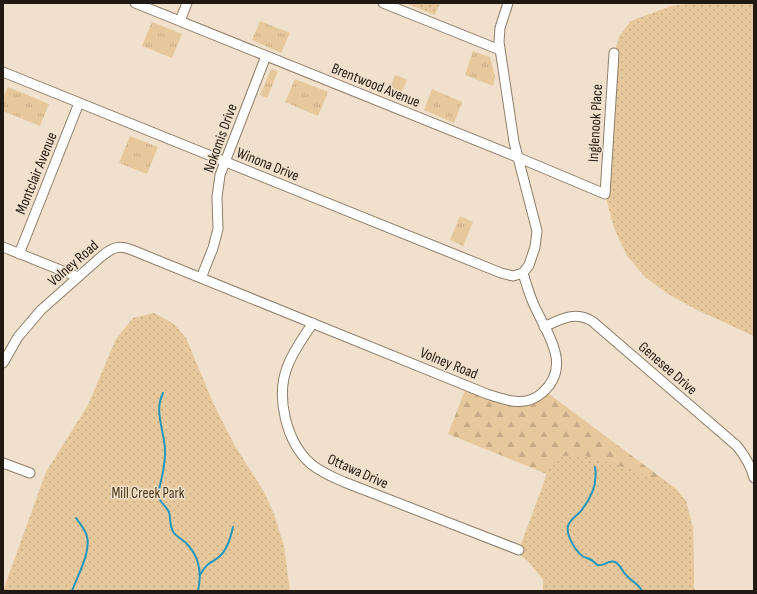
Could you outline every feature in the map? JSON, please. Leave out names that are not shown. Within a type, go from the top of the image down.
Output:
[{"type":"street","name":"Brentwood Avenue","points":[[135,3],[605,194]]},
{"type":"street","points":[[180,21],[187,3]]},
{"type":"street","points":[[383,3],[500,50]]},
{"type":"street","points":[[508,3],[500,28],[500,50],[517,157],[537,230],[535,247],[531,260],[523,273]]},
{"type":"street","name":"Inglenook Place","points":[[605,194],[614,53]]},
{"type":"street","name":"Nokomis Drive","points":[[202,278],[217,236],[218,182],[266,56]]},
{"type":"street","name":"Winona Drive","points":[[3,72],[501,273],[513,276],[523,273]]},
{"type":"street","name":"Montclair Avenue","points":[[19,254],[79,103]]},
{"type":"street","name":"Volney Road","points":[[3,363],[7,348],[41,310],[109,250],[118,246],[132,250],[202,278],[487,394],[514,403],[522,402],[539,396],[545,391],[554,379],[557,364],[555,350],[533,303],[523,273]]},
{"type":"street","points":[[3,247],[78,277]]},
{"type":"street","name":"Genesee Drive","points":[[544,327],[571,316],[582,317],[592,321],[737,446],[749,464],[754,478]]},
{"type":"street","name":"Ottawa Drive","points":[[313,323],[288,365],[282,398],[286,421],[291,436],[305,458],[326,474],[344,482],[519,550]]},
{"type":"street","points":[[3,463],[30,473]]},
{"type":"green space","points":[[406,3],[440,3],[435,15]]},
{"type":"green space","points":[[692,3],[754,3],[754,336],[695,309],[668,294],[645,277],[627,256],[614,228],[605,194],[614,53],[620,35],[631,21],[671,6]]},
{"type":"green space","points":[[260,21],[290,33],[281,53],[252,40]]},
{"type":"green space","points":[[152,22],[182,34],[172,58],[142,46]]},
{"type":"green space","points":[[473,51],[490,57],[495,77],[493,86],[465,75]]},
{"type":"green space","points":[[271,69],[278,71],[267,98],[260,95]]},
{"type":"green space","points":[[395,75],[407,80],[399,99],[387,95]]},
{"type":"green space","points":[[295,79],[328,92],[318,116],[285,102]]},
{"type":"green space","points":[[8,87],[49,104],[40,126],[3,111],[3,98]]},
{"type":"green space","points":[[432,89],[462,102],[454,123],[424,110]]},
{"type":"green space","points":[[130,136],[158,147],[147,174],[119,163]]},
{"type":"green space","points":[[460,216],[473,222],[463,246],[450,240]]},
{"type":"green space","name":"Mill Creek Park","points":[[154,313],[174,324],[186,338],[214,405],[235,446],[263,490],[274,514],[284,546],[290,591],[3,591],[46,472],[88,405],[116,339],[133,318]]},
{"type":"green space","points":[[467,385],[514,403],[545,391],[675,488],[686,501],[693,529],[694,588],[696,591],[543,591],[543,579],[528,561],[518,553],[547,474],[448,434]]},
{"type":"green space","points":[[582,455],[633,470],[662,482],[675,488],[686,501],[693,529],[694,588],[696,591],[543,591],[543,579],[528,561],[518,553],[550,466],[563,456]]},
{"type":"waterway","points":[[163,393],[159,408],[165,446],[165,459],[158,494],[160,500],[169,512],[171,528],[174,533],[190,548],[197,559],[200,578],[198,591]]},
{"type":"waterway","points":[[595,467],[596,473],[593,491],[584,507],[571,520],[568,526],[569,537],[575,548],[583,557],[591,560],[597,565],[602,565],[612,561],[615,562],[625,574],[639,586],[642,591]]},
{"type":"waterway","points":[[72,591],[80,572],[88,543],[83,527],[76,518]]},
{"type":"waterway","points":[[200,575],[207,565],[223,553],[229,542],[233,527]]}]
